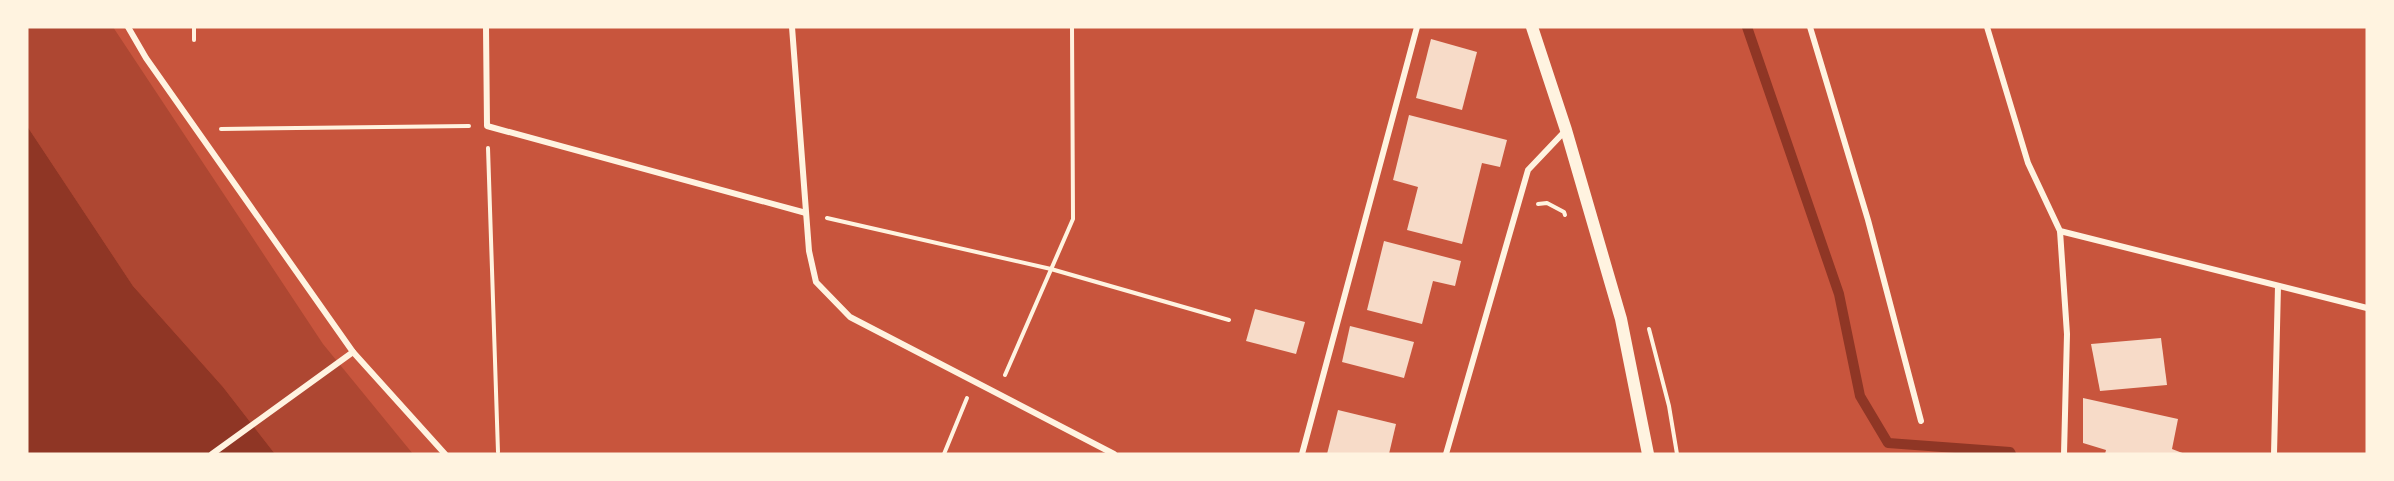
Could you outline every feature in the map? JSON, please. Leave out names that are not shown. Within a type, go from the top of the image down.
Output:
[{"type":"main road","points":[[1532,27],[1566,130],[1621,319],[1648,454]]},
{"type":"street","points":[[128,27],[146,58],[353,352],[445,454]]},
{"type":"street","points":[[486,27],[487,126],[806,213]]},
{"type":"street","points":[[792,27],[808,251],[816,282],[850,317],[1114,454]]},
{"type":"street","points":[[1302,454],[1417,27]]},
{"type":"street","points":[[1810,27],[1868,220],[1921,421]]},
{"type":"street","points":[[1987,27],[2028,163],[2060,231],[2067,334],[2064,454]]},
{"type":"street","points":[[1446,454],[1528,170],[1566,130]]},
{"type":"street","points":[[2060,231],[2367,308]]},
{"type":"street","points":[[2274,454],[2278,286]]},
{"type":"street","points":[[212,454],[353,352]]},
{"type":"path","points":[[194,27],[194,40]]},
{"type":"path","points":[[997,392],[1073,219],[1072,27]]},
{"type":"path","points":[[196,129],[487,126],[498,452]]},
{"type":"path","points":[[1534,204],[1547,203],[1564,213],[1568,222]]},
{"type":"path","points":[[806,213],[1052,269],[1229,320]]},
{"type":"path","points":[[944,454],[974,381]]},
{"type":"shaded area","points":[[27,27],[113,27],[323,344],[413,454],[275,454],[223,387],[133,286],[27,126]]},
{"type":"shaded area","points":[[27,126],[133,286],[223,387],[275,454],[29,454],[27,452]]},
{"type":"building","points":[[1431,39],[1477,52],[1462,110],[1416,98]]},
{"type":"building","points":[[1409,115],[1507,140],[1500,167],[1482,163],[1462,244],[1407,230],[1418,187],[1393,180]]},
{"type":"building","points":[[1384,241],[1461,261],[1455,286],[1433,281],[1422,324],[1367,310]]},
{"type":"building","points":[[1255,309],[1305,322],[1296,354],[1246,341]]},
{"type":"building","points":[[1350,326],[1414,342],[1404,378],[1342,362]]},
{"type":"building","points":[[2161,338],[2167,385],[2100,391],[2091,344]]},
{"type":"building","points":[[2083,398],[2178,419],[2172,449],[2185,454],[2105,454],[2106,450],[2083,443]]},
{"type":"building","points":[[1338,410],[1396,424],[1389,454],[1327,454]]},
{"type":"waterway","points":[[1747,27],[1839,294],[1860,396],[1888,443],[2010,452],[2011,454]]}]
